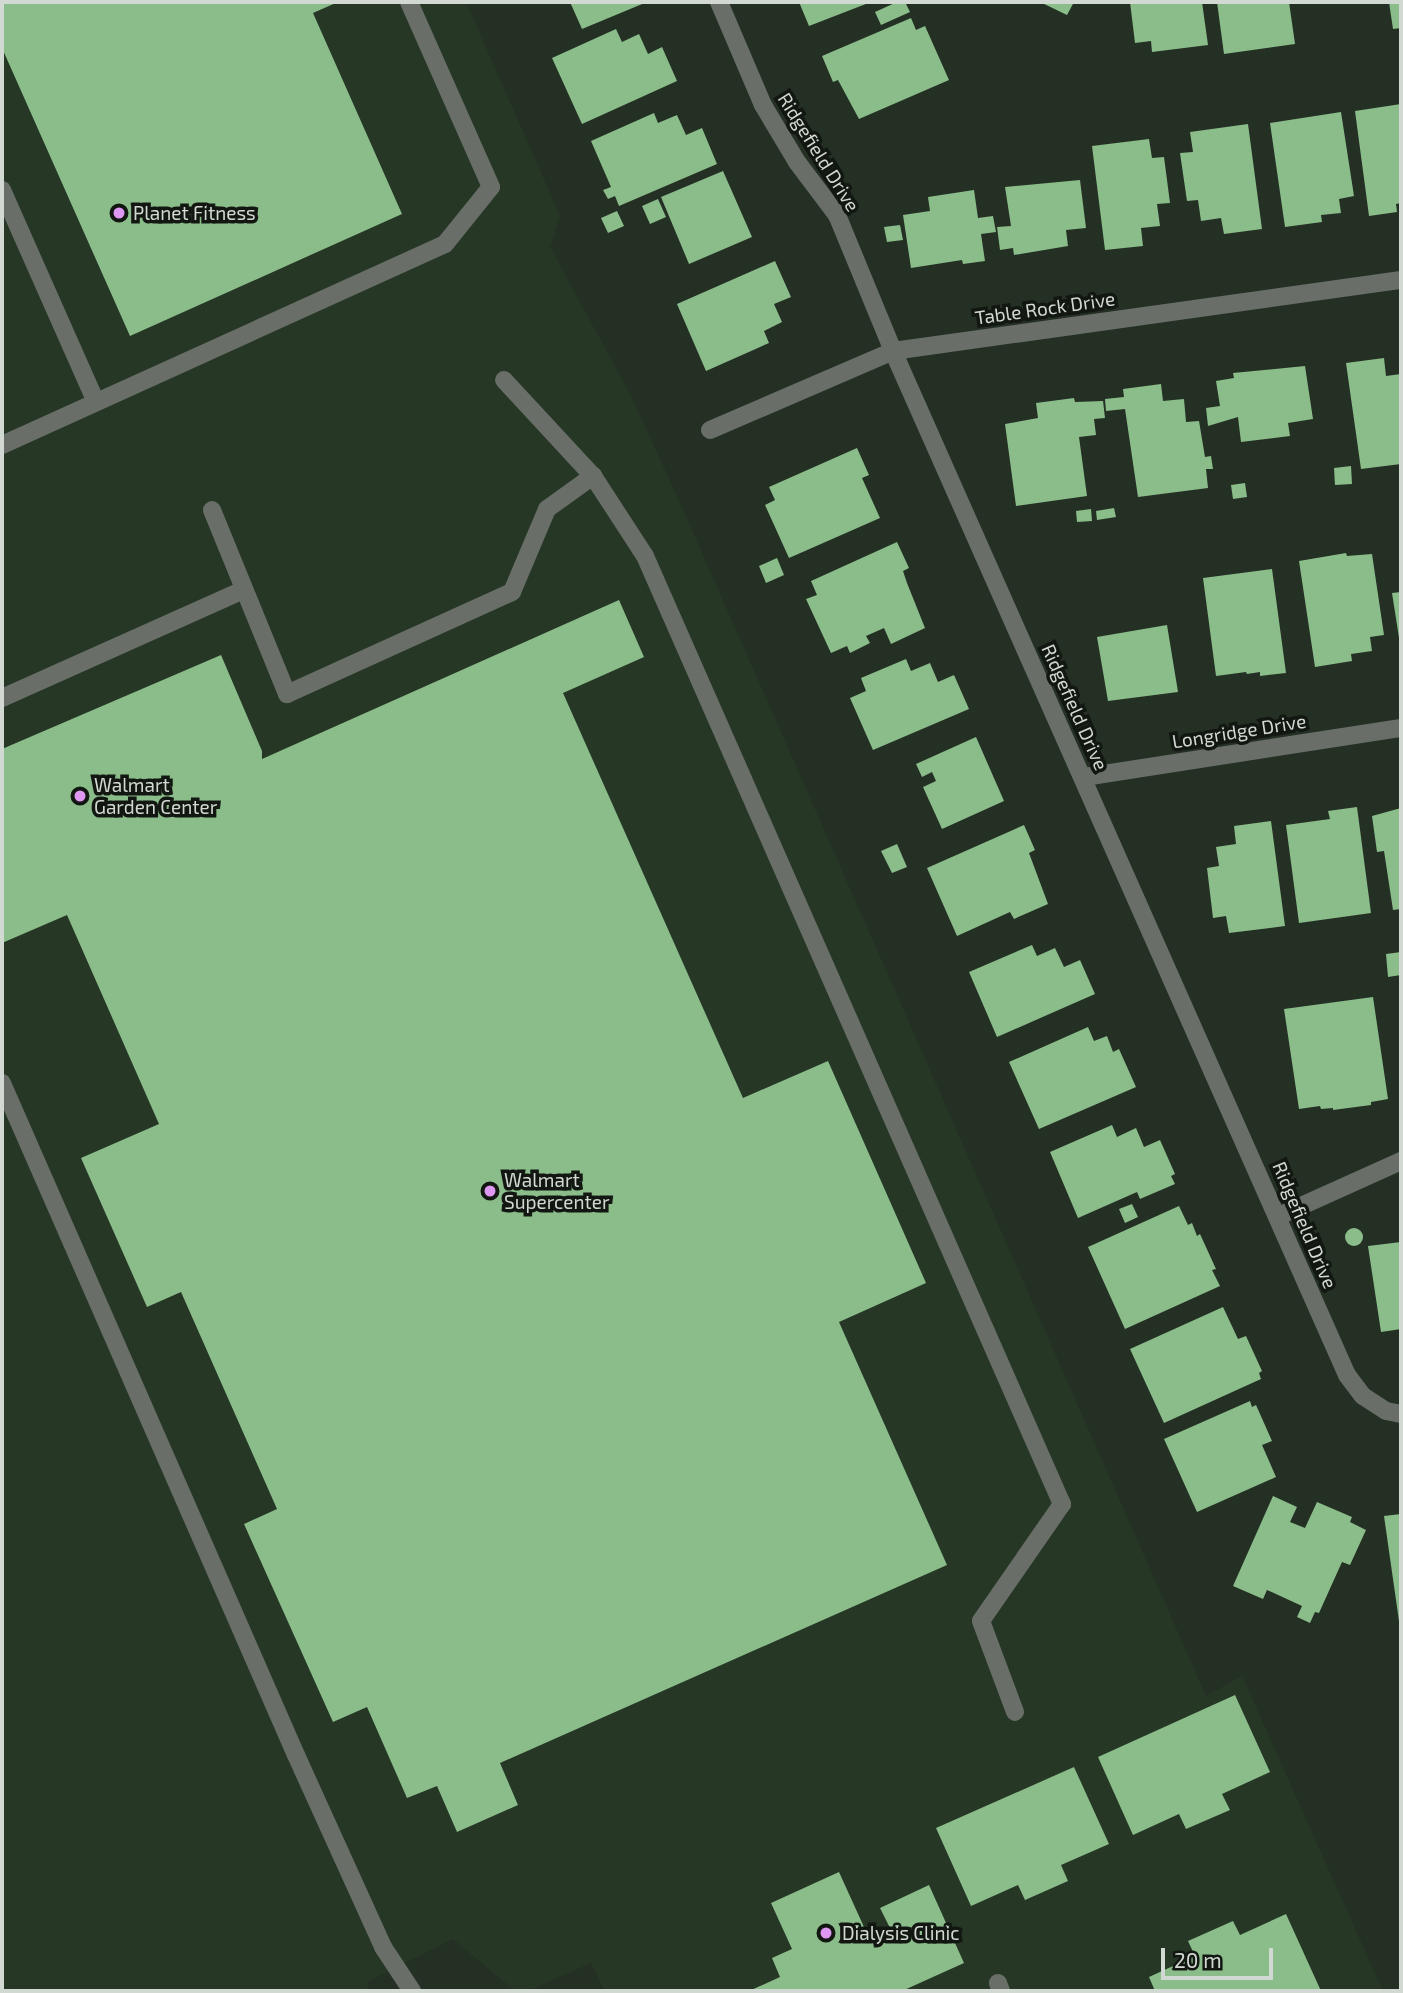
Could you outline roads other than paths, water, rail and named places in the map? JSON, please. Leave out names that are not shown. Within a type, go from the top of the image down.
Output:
[{"type":"street","points":[[2,445],[445,244],[491,187],[409,2]]},
{"type":"street","name":"Ridgefield Drive","points":[[719,2],[763,105],[797,162],[837,215],[892,351],[1279,1216],[1346,1375],[1363,1396],[1386,1411],[1401,1415]]},
{"type":"street","points":[[2,190],[96,402]]},
{"type":"street","name":"Table Rock Drive","points":[[710,430],[892,351],[1401,280]]},
{"type":"street","points":[[505,380],[593,476],[645,556],[1062,1504],[981,1621],[1016,1712]]},
{"type":"street","points":[[212,510],[286,694],[512,592],[547,509],[593,476]]},
{"type":"street","points":[[2,698],[244,590]]},
{"type":"street","name":"Longridge Drive","points":[[1084,777],[1401,728]]},
{"type":"street","points":[[2,1083],[301,1767],[383,1947],[412,1991]]},
{"type":"street","points":[[1279,1216],[1401,1161]]},
{"type":"place","name":"Planet Fitness","points":[[119,213]]},
{"type":"place","name":"Walmart Garden Center","points":[[80,796]]},
{"type":"place","name":"Walmart Supercenter","points":[[490,1191]]},
{"type":"place","name":"Dialysis Clinic","points":[[826,1933]]}]
